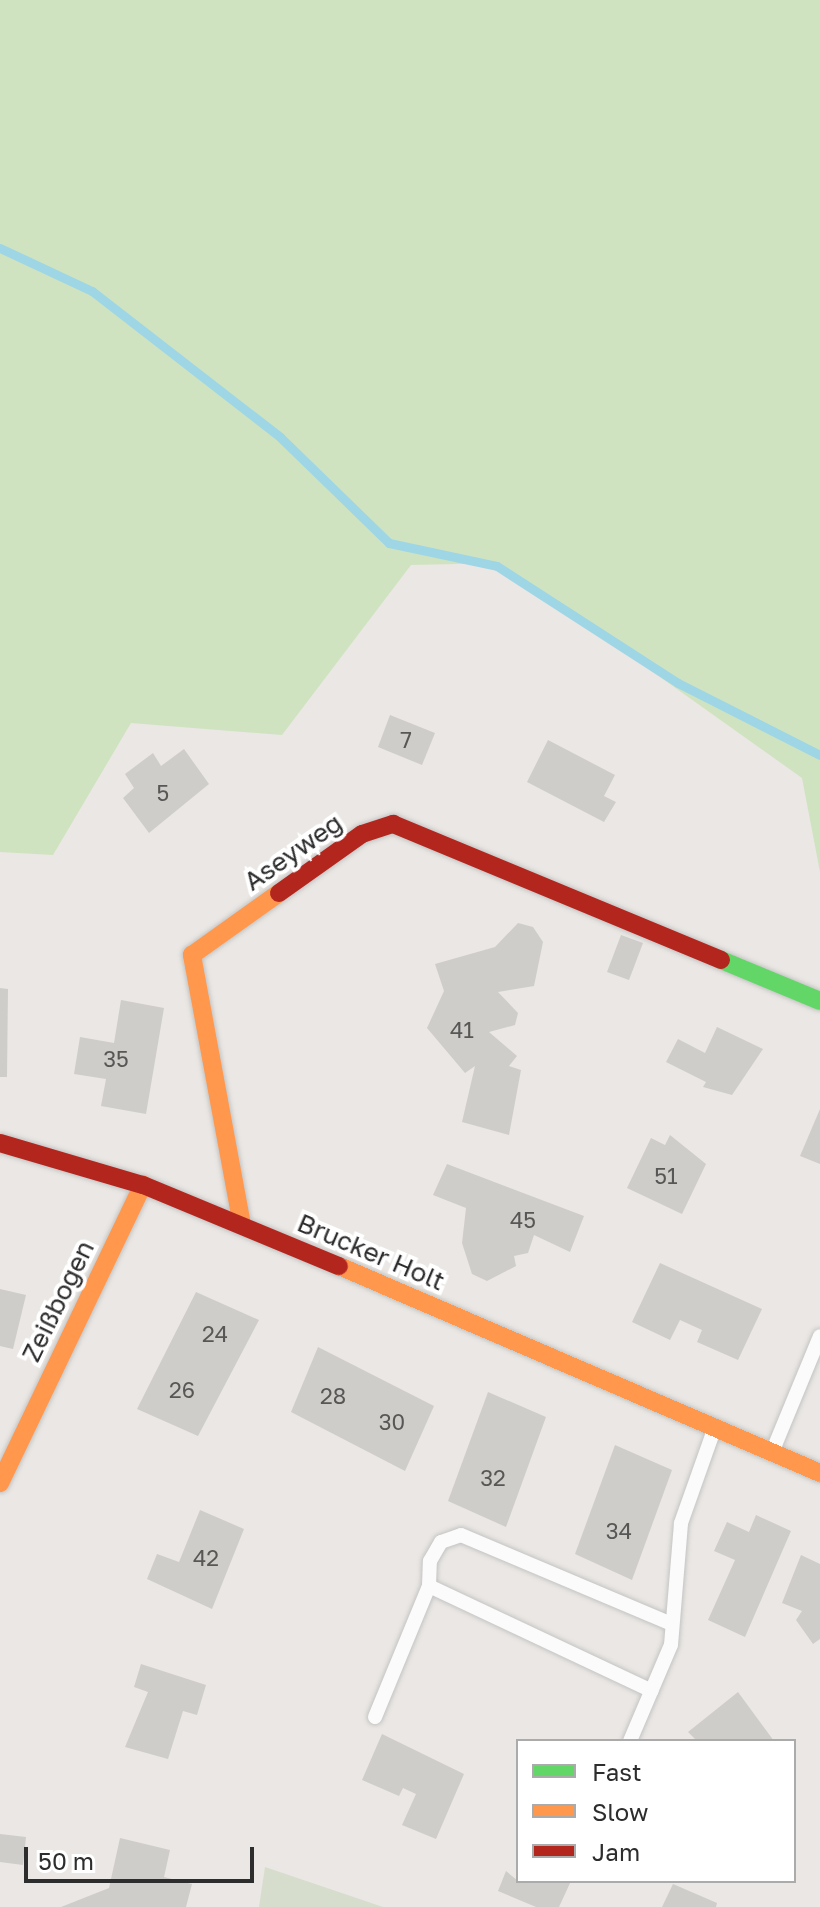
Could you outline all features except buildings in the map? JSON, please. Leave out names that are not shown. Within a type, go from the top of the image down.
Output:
[{"type":"street","name":"Aseyweg","points":[[242,1225],[192,955],[362,834],[393,824],[820,1001]]},
{"type":"street","name":"Brucker Holt","points":[[0,1143],[143,1185],[820,1473]]},
{"type":"street","name":"Zeißbogen","points":[[0,1483],[143,1185]]},
{"type":"lane","points":[[772,1452],[820,1336]]},
{"type":"lane","points":[[631,1739],[652,1691],[672,1624],[681,1523],[715,1427]]},
{"type":"lane","points":[[375,1717],[429,1586],[441,1542],[461,1535],[672,1624]]},
{"type":"lane","points":[[429,1586],[652,1691]]},
{"type":"green space","points":[[0,0],[820,0],[820,872],[802,778],[500,563],[411,565],[282,735],[131,723],[53,855],[0,852]]},
{"type":"green space","points":[[265,1867],[383,1907],[259,1907]]},
{"type":"waterway","points":[[0,248],[92,291],[280,437],[389,543],[497,566],[678,683],[820,755]]},
{"type":"traffic: fast","points":[[721,960],[820,1001]]},
{"type":"traffic: slow","points":[[242,1225],[192,955],[279,893]]},
{"type":"traffic: slow","points":[[0,1483],[143,1185]]},
{"type":"traffic: slow","points":[[339,1266],[820,1473]]},
{"type":"traffic: jam","points":[[279,893],[362,834],[393,824],[721,960]]},
{"type":"traffic: jam","points":[[0,1143],[143,1185],[339,1266]]}]
